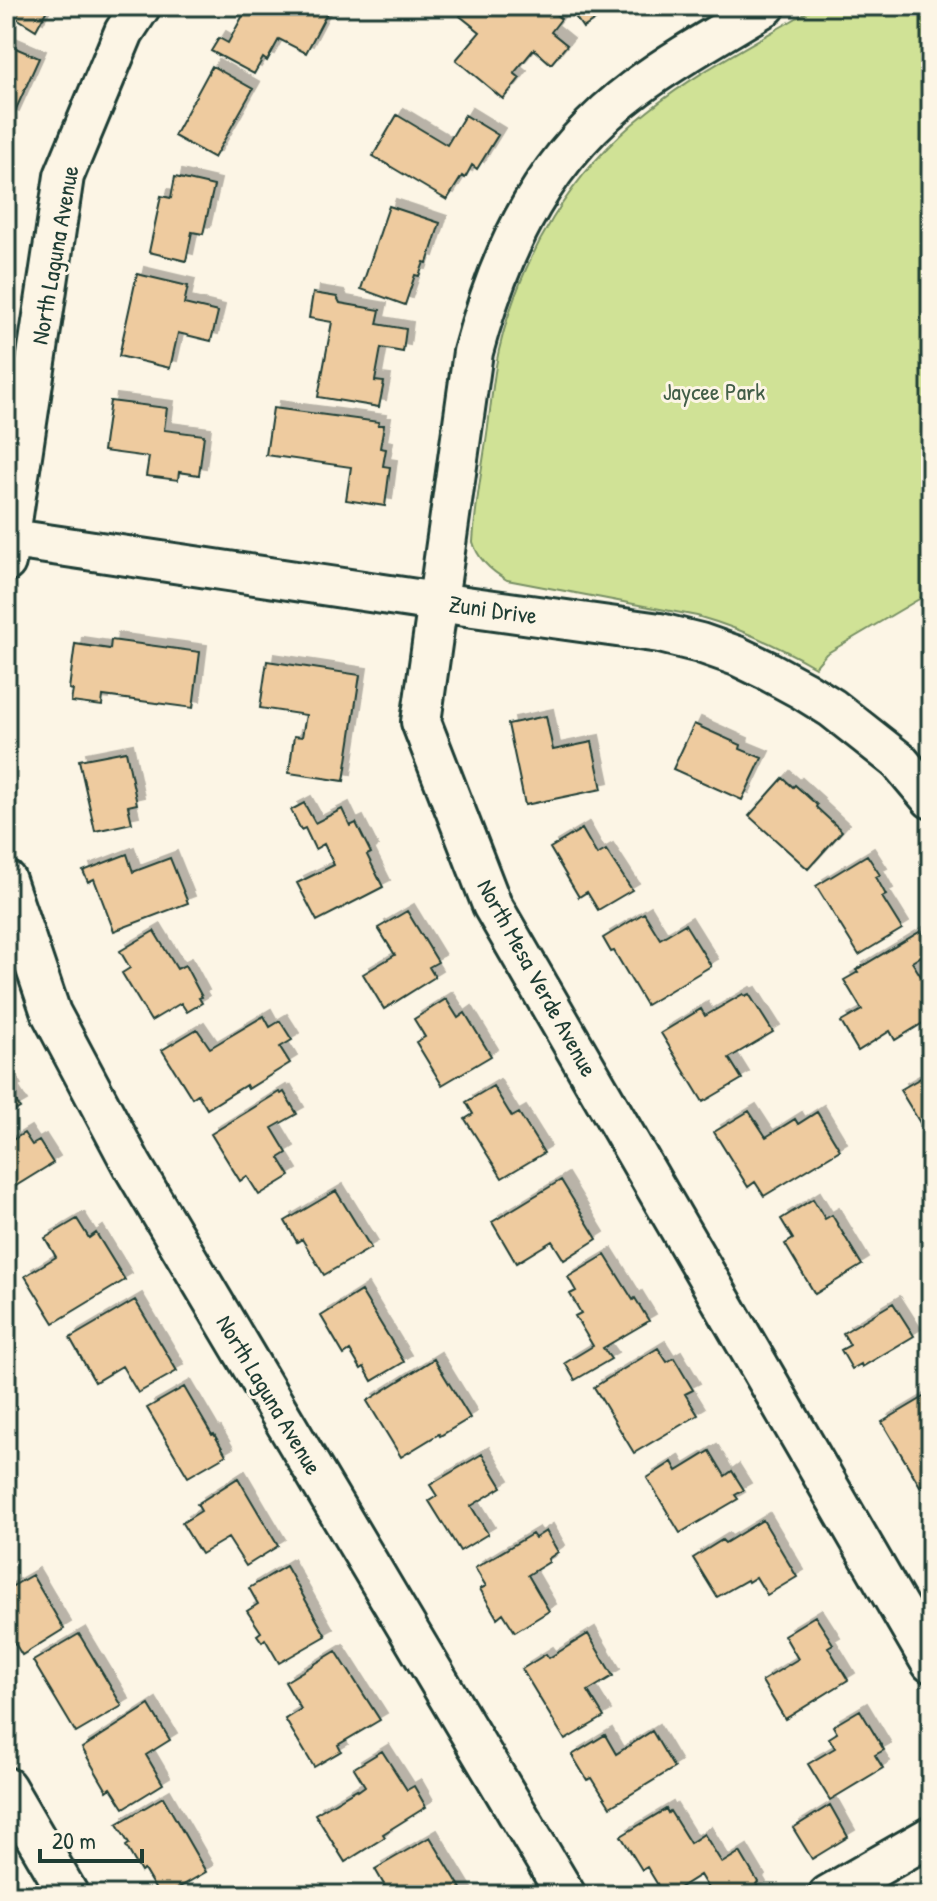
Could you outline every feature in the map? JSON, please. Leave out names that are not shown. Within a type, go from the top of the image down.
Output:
[{"type":"street","name":"North Laguna Avenue","points":[[7,547],[64,176],[124,32],[141,6]]},
{"type":"street","name":"North Mesa Verde Avenue","points":[[766,6],[659,71],[612,107],[570,148],[512,239],[484,311],[473,352],[421,722],[492,905],[931,1663]]},
{"type":"street","name":"Zuni Drive","points":[[7,547],[437,602],[660,633],[700,643],[737,656],[803,690],[853,723],[899,761],[931,799]]},
{"type":"street","name":"North Laguna Avenue","points":[[6,880],[51,1013],[132,1165],[566,1895]]},
{"type":"street","points":[[6,1787],[69,1895]]},
{"type":"street","points":[[828,1895],[931,1836]]},
{"type":"green space","name":"Jaycee Park","points":[[817,6],[931,6],[931,592],[826,654],[815,667],[758,638],[697,616],[507,580],[486,564],[473,542],[499,350],[521,282],[553,218],[595,161],[647,112],[709,69]]},
{"type":"building","points":[[11,6],[49,6],[36,30],[7,12]]},
{"type":"building","points":[[248,6],[313,6],[327,13],[306,53],[279,39],[267,61],[263,58],[254,74],[211,51],[219,38],[228,43]]},
{"type":"building","points":[[468,6],[546,6],[561,19],[551,32],[567,45],[551,64],[534,49],[514,73],[520,78],[503,99],[456,60],[480,32],[460,16]]},
{"type":"building","points":[[568,6],[631,6],[612,16],[608,11],[583,28]]},
{"type":"building","points":[[6,44],[39,58],[12,118],[6,115]]},
{"type":"building","points":[[212,66],[253,89],[214,158],[174,136]]},
{"type":"building","points":[[397,115],[447,145],[465,115],[498,135],[477,169],[472,165],[447,200],[373,156]]},
{"type":"building","points":[[175,177],[214,186],[203,234],[192,232],[186,261],[149,252],[161,196],[171,198]]},
{"type":"building","points":[[389,206],[440,223],[427,263],[424,262],[419,276],[415,275],[405,305],[361,289]]},
{"type":"building","points":[[137,274],[188,286],[184,304],[218,312],[211,341],[178,333],[170,368],[119,356]]},
{"type":"building","points":[[313,293],[337,297],[340,303],[380,310],[377,324],[406,329],[403,352],[381,348],[375,381],[384,382],[379,407],[318,397],[332,322],[309,318]]},
{"type":"building","points":[[110,401],[167,408],[164,430],[204,435],[199,475],[179,472],[178,480],[146,476],[149,457],[103,451]]},
{"type":"building","points":[[273,408],[384,425],[380,448],[386,449],[383,466],[390,467],[385,506],[346,500],[351,467],[266,455]]},
{"type":"building","points":[[111,640],[200,652],[193,708],[103,696],[102,706],[71,702],[73,690],[69,689],[75,644],[110,649]]},
{"type":"building","points":[[267,661],[360,675],[344,781],[289,773],[294,736],[302,737],[306,715],[260,708]]},
{"type":"building","points":[[546,716],[553,750],[592,742],[602,789],[525,805],[508,724]]},
{"type":"building","points":[[694,724],[762,758],[742,800],[673,769]]},
{"type":"building","points":[[126,751],[137,804],[128,806],[132,823],[95,831],[79,760]]},
{"type":"building","points":[[783,778],[793,787],[795,785],[842,831],[808,869],[749,816]]},
{"type":"building","points":[[304,803],[315,823],[342,809],[350,826],[356,823],[383,887],[317,921],[297,883],[334,865],[324,844],[315,849],[305,828],[301,830],[291,810]]},
{"type":"building","points":[[582,829],[597,855],[606,850],[632,890],[598,910],[587,892],[579,897],[550,848]]},
{"type":"building","points":[[127,854],[133,872],[170,858],[188,903],[114,931],[94,879],[88,882],[83,871]]},
{"type":"building","points":[[867,855],[880,875],[876,877],[886,895],[882,897],[902,929],[859,955],[816,886]]},
{"type":"building","points":[[407,911],[438,962],[429,967],[435,977],[384,1009],[363,974],[395,955],[378,928]]},
{"type":"building","points":[[644,913],[660,939],[685,924],[711,966],[646,1005],[603,938]]},
{"type":"building","points":[[154,931],[177,969],[185,965],[202,997],[199,998],[202,1003],[187,1012],[181,1003],[151,1021],[122,973],[130,968],[120,951]]},
{"type":"building","points":[[921,931],[931,950],[912,962],[931,988],[931,1018],[895,1040],[890,1031],[858,1051],[841,1022],[862,1010],[844,980]]},
{"type":"building","points":[[743,994],[749,994],[773,1032],[729,1058],[742,1079],[703,1102],[661,1033],[701,1009],[705,1016]]},
{"type":"building","points":[[446,999],[458,1018],[465,1013],[491,1056],[442,1085],[416,1042],[425,1037],[414,1019]]},
{"type":"building","points":[[264,1016],[270,1027],[280,1021],[292,1040],[280,1047],[290,1063],[207,1109],[198,1094],[192,1098],[162,1050],[197,1029],[210,1048]]},
{"type":"building","points":[[931,1072],[931,1128],[925,1131],[900,1090]]},
{"type":"building","points":[[6,1078],[20,1108],[6,1116]]},
{"type":"building","points":[[493,1086],[512,1117],[519,1113],[544,1153],[502,1178],[465,1119],[473,1114],[466,1102]]},
{"type":"building","points":[[279,1092],[284,1092],[297,1114],[272,1128],[287,1153],[279,1158],[290,1176],[259,1195],[247,1176],[240,1181],[211,1134]]},
{"type":"building","points":[[749,1111],[766,1137],[795,1119],[798,1124],[817,1112],[840,1150],[764,1196],[755,1182],[748,1187],[714,1132]]},
{"type":"building","points":[[24,1133],[32,1145],[39,1141],[53,1163],[6,1192],[6,1144]]},
{"type":"building","points":[[561,1180],[597,1239],[564,1260],[552,1241],[516,1263],[492,1222]]},
{"type":"building","points":[[336,1191],[371,1248],[324,1275],[302,1239],[297,1242],[285,1221]]},
{"type":"building","points":[[813,1199],[825,1219],[832,1215],[862,1265],[815,1294],[785,1244],[793,1239],[781,1219]]},
{"type":"building","points":[[77,1219],[89,1238],[96,1233],[125,1280],[54,1323],[25,1276],[56,1257],[45,1238]]},
{"type":"building","points":[[605,1255],[649,1321],[603,1348],[611,1359],[575,1380],[565,1363],[593,1346],[575,1316],[581,1313],[570,1294],[576,1291],[568,1277]]},
{"type":"building","points":[[361,1291],[404,1362],[372,1381],[350,1351],[344,1355],[321,1316]]},
{"type":"building","points":[[135,1300],[177,1371],[138,1393],[122,1366],[95,1382],[70,1338]]},
{"type":"building","points":[[893,1303],[914,1336],[862,1367],[861,1364],[852,1369],[841,1350],[850,1345],[843,1333]]},
{"type":"building","points":[[658,1348],[667,1362],[674,1358],[693,1390],[685,1394],[698,1415],[634,1453],[594,1387]]},
{"type":"building","points":[[434,1359],[470,1418],[401,1457],[367,1401]]},
{"type":"building","points":[[184,1387],[226,1455],[188,1477],[147,1408]]},
{"type":"building","points":[[931,1393],[931,1479],[920,1486],[882,1422]]},
{"type":"building","points":[[710,1451],[725,1476],[732,1471],[744,1490],[735,1495],[738,1499],[680,1533],[647,1478],[672,1462],[677,1471]]},
{"type":"building","points":[[482,1454],[502,1487],[471,1506],[488,1534],[460,1551],[429,1501],[437,1496],[430,1485]]},
{"type":"building","points":[[238,1478],[278,1546],[246,1566],[228,1538],[201,1554],[182,1523],[201,1511],[197,1504]]},
{"type":"building","points":[[763,1520],[797,1577],[767,1595],[756,1577],[717,1597],[693,1558]]},
{"type":"building","points":[[546,1531],[558,1552],[548,1559],[549,1562],[528,1575],[549,1611],[515,1632],[503,1613],[497,1618],[480,1589],[486,1586],[475,1568],[532,1534],[535,1538]]},
{"type":"building","points":[[286,1566],[326,1636],[279,1663],[265,1639],[262,1642],[257,1635],[261,1632],[247,1611],[258,1604],[249,1588]]},
{"type":"building","points":[[32,1575],[64,1629],[22,1655],[6,1632],[6,1590]]},
{"type":"building","points":[[815,1616],[833,1644],[828,1647],[848,1680],[785,1719],[762,1681],[798,1659],[784,1635]]},
{"type":"building","points":[[79,1634],[122,1706],[76,1733],[33,1661]]},
{"type":"building","points":[[588,1634],[613,1676],[588,1691],[604,1717],[565,1740],[522,1669],[546,1654],[549,1658]]},
{"type":"building","points":[[336,1651],[380,1720],[338,1745],[341,1751],[314,1767],[285,1719],[301,1709],[285,1682]]},
{"type":"building","points":[[149,1705],[170,1740],[146,1755],[163,1784],[124,1808],[111,1788],[107,1791],[82,1748]]},
{"type":"building","points":[[860,1710],[884,1750],[875,1755],[883,1768],[830,1800],[808,1764],[835,1748],[829,1738],[837,1733],[833,1726]]},
{"type":"building","points":[[652,1731],[674,1768],[610,1807],[592,1778],[587,1780],[572,1755],[605,1735],[616,1754]]},
{"type":"building","points":[[382,1751],[407,1790],[414,1786],[426,1807],[345,1862],[315,1814],[365,1786],[354,1768]]},
{"type":"building","points":[[163,1797],[206,1872],[166,1895],[159,1895],[144,1870],[141,1872],[117,1824]]},
{"type":"building","points":[[830,1805],[848,1837],[812,1859],[793,1828]]},
{"type":"building","points":[[666,1809],[690,1843],[704,1834],[722,1863],[740,1852],[759,1889],[749,1895],[712,1895],[700,1875],[664,1895],[647,1867],[642,1870],[621,1836]]},
{"type":"building","points":[[430,1837],[465,1895],[390,1895],[375,1869]]}]
